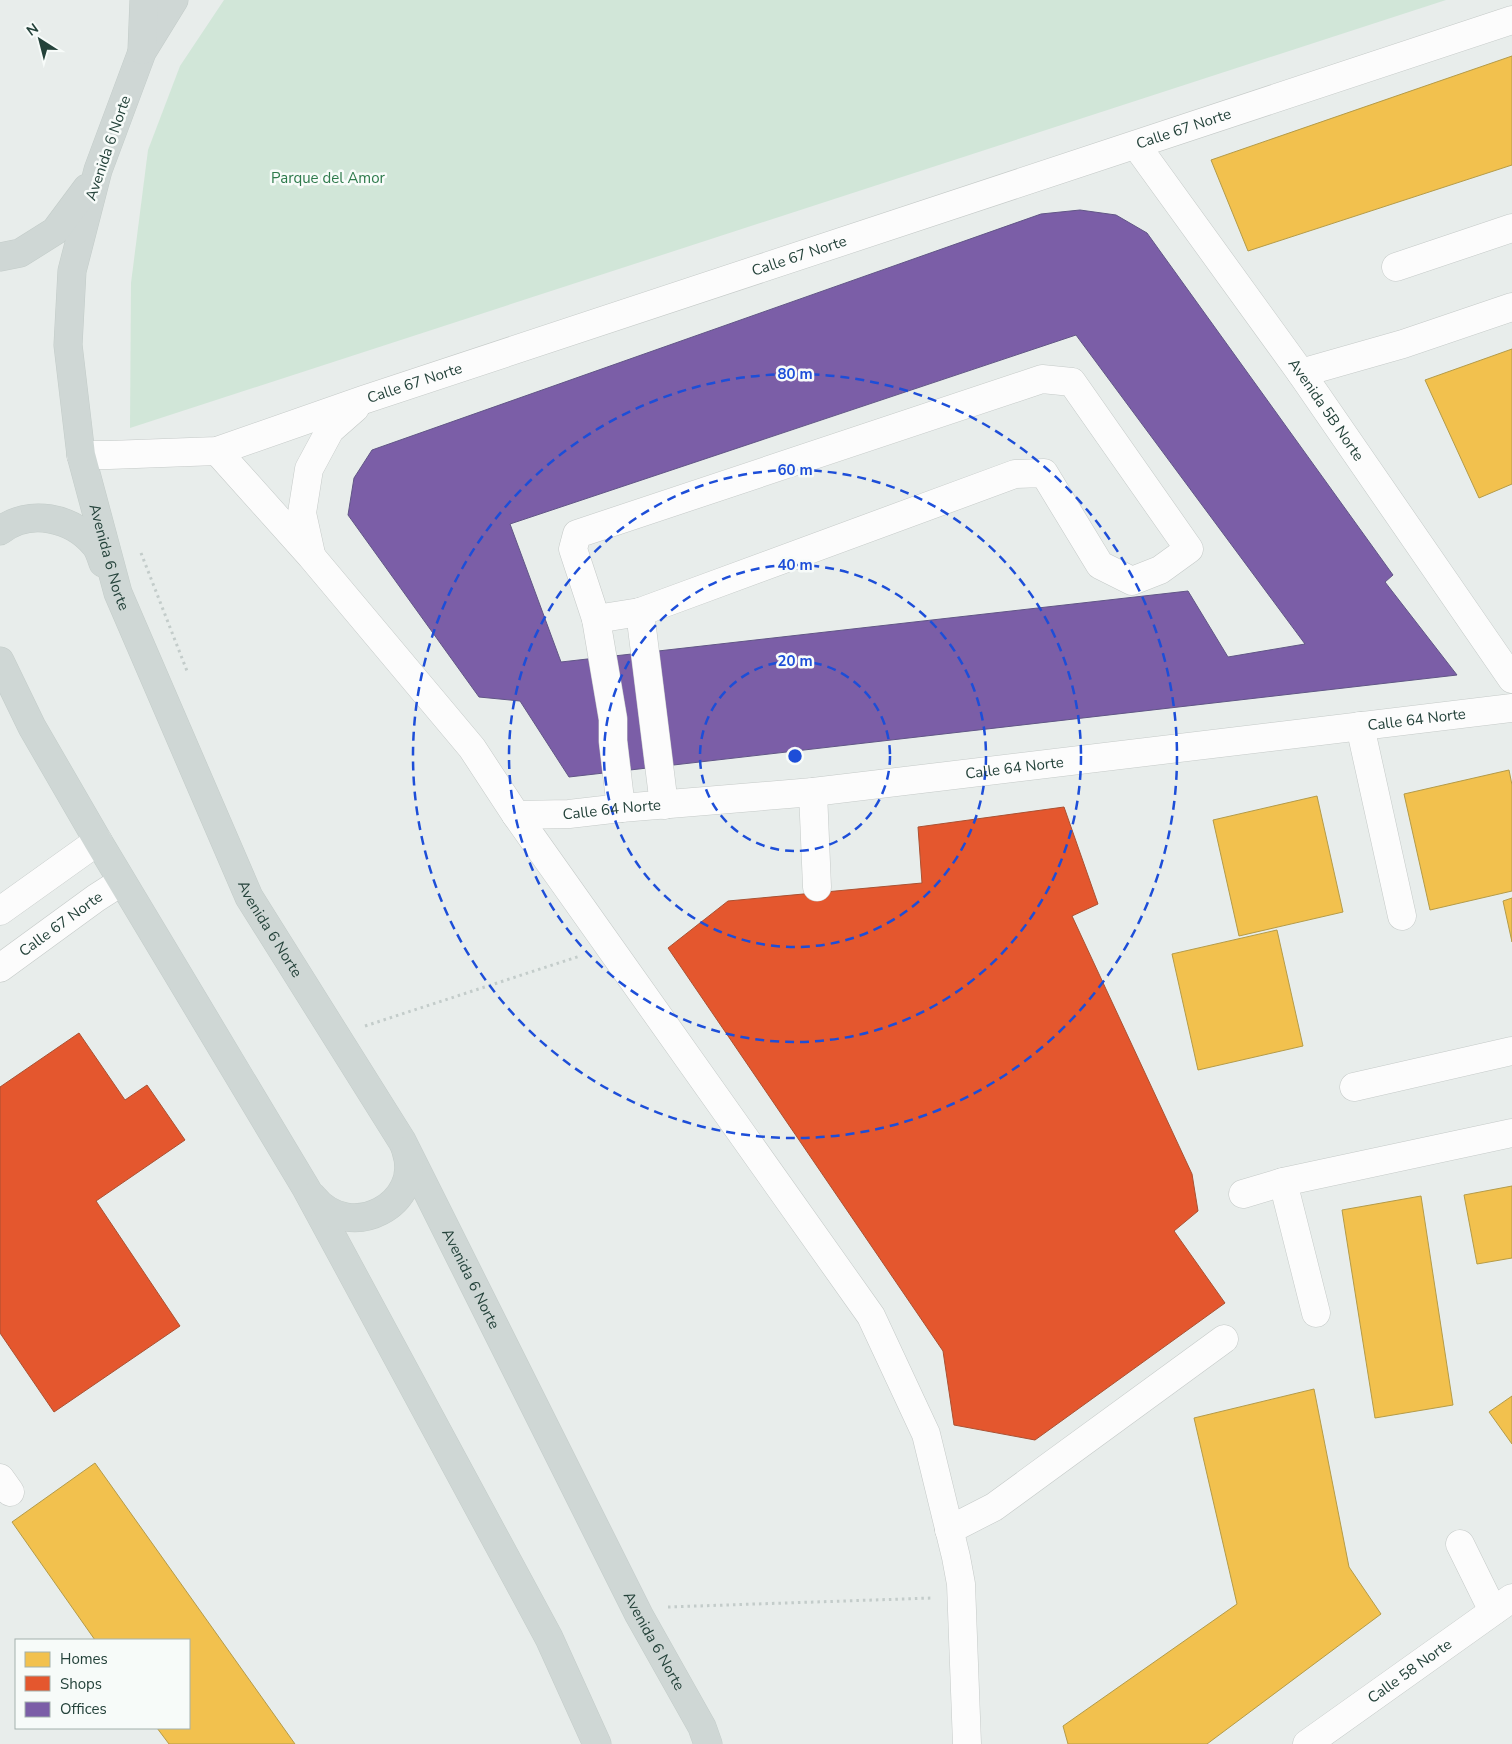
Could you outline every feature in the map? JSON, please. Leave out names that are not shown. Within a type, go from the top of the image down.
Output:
[{"type":"main road","points":[[142,52],[144,0]]},
{"type":"main road","points":[[142,52],[174,0]]},
{"type":"main road","name":"Avenida 6 Norte","points":[[142,52],[98,170],[72,271],[68,345],[81,455],[118,594],[249,897],[402,1141],[639,1614],[702,1727],[708,1744]]},
{"type":"main road","points":[[0,257],[20,253],[55,231],[98,170]]},
{"type":"main road","points":[[0,531],[8,525],[31,518],[56,519],[78,529],[96,546],[118,594]]},
{"type":"main road","points":[[0,661],[32,727],[121,882],[306,1188],[549,1638],[597,1744]]},
{"type":"main road","points":[[306,1188],[324,1209],[335,1215],[348,1218],[373,1215],[394,1201],[407,1179],[407,1154],[402,1141]]},
{"type":"street","name":"Calle 67 Norte","points":[[81,455],[217,451],[363,400],[1512,20]]},
{"type":"street","name":"Avenida 5B Norte","points":[[1136,145],[1301,374],[1512,678]]},
{"type":"street","points":[[1396,267],[1512,228]]},
{"type":"street","points":[[1301,374],[1403,344],[1512,307]]},
{"type":"street","points":[[596,620],[640,612],[1015,474],[1044,473],[1100,565],[1132,581],[1160,570],[1189,549],[1072,382],[1042,379],[577,534],[573,548],[596,620],[613,719],[613,741],[621,808]]},
{"type":"street","points":[[311,556],[302,513],[309,469],[330,430],[363,400]]},
{"type":"street","points":[[217,451],[311,556],[472,748],[516,815],[871,1316],[926,1434],[949,1530],[961,1584],[967,1744]]},
{"type":"street","points":[[640,612],[664,805]]},
{"type":"street","name":"Calle 64 Norte","points":[[516,815],[569,814],[813,792],[1512,708]]},
{"type":"street","points":[[1360,726],[1402,916]]},
{"type":"street","points":[[813,792],[817,887]]},
{"type":"street","points":[[0,911],[98,841]]},
{"type":"street","name":"Calle 67 Norte","points":[[0,968],[121,882]]},
{"type":"street","points":[[1354,1087],[1512,1051]]},
{"type":"street","points":[[1243,1194],[1283,1182],[1512,1133]]},
{"type":"street","points":[[1283,1182],[1316,1313]]},
{"type":"street","points":[[949,1530],[994,1508],[1224,1340]]},
{"type":"street","points":[[1460,1544],[1502,1604]]},
{"type":"street","name":"Calle 58 Norte","points":[[1307,1744],[1502,1604]]},
{"type":"path","points":[[337,1036],[585,954]]},
{"type":"path","points":[[662,1608],[936,1598]]},
{"type":"green space","name":"Parque del Amor","points":[[224,0],[1446,0],[130,428],[131,283],[148,150],[180,66]]},
{"type":"building: Homes","points":[[1512,56],[1512,165],[1248,251],[1211,160]]},
{"type":"building: Homes","points":[[1512,349],[1512,484],[1479,498],[1425,380]]},
{"type":"building: Homes","points":[[1509,770],[1512,785],[1512,891],[1430,910],[1404,794]]},
{"type":"building: Homes","points":[[1317,796],[1343,912],[1239,936],[1213,820]]},
{"type":"building: Homes","points":[[1512,898],[1512,942],[1503,901]]},
{"type":"building: Homes","points":[[1277,930],[1303,1046],[1198,1070],[1172,954]]},
{"type":"building: Homes","points":[[1512,1186],[1512,1258],[1477,1264],[1464,1195]]},
{"type":"building: Homes","points":[[1421,1196],[1453,1405],[1375,1418],[1342,1210]]},
{"type":"building: Homes","points":[[1314,1389],[1349,1567],[1381,1614],[1207,1744],[1068,1744],[1063,1726],[1237,1604],[1194,1418]]},
{"type":"building: Homes","points":[[1512,1396],[1512,1444],[1489,1412]]},
{"type":"building: Homes","points":[[95,1463],[295,1744],[169,1744],[158,1729],[190,1729],[190,1639],[94,1639],[12,1522]]},
{"type":"building: Shops","points":[[1064,807],[1098,904],[1072,916],[1192,1174],[1198,1211],[1174,1231],[1225,1303],[1035,1440],[954,1425],[943,1351],[668,948],[728,901],[922,883],[918,827]]},
{"type":"building: Shops","points":[[79,1033],[125,1100],[147,1085],[185,1140],[96,1201],[180,1326],[54,1412],[0,1333],[0,1087]]},
{"type":"building: Offices","points":[[1080,210],[1116,215],[1147,233],[1393,575],[1385,582],[1457,675],[569,777],[520,701],[479,697],[348,515],[354,478],[372,450],[1041,214]],"holes":[[[1076,335],[1305,644],[1228,657],[1188,591],[561,662],[510,524]]]}]
